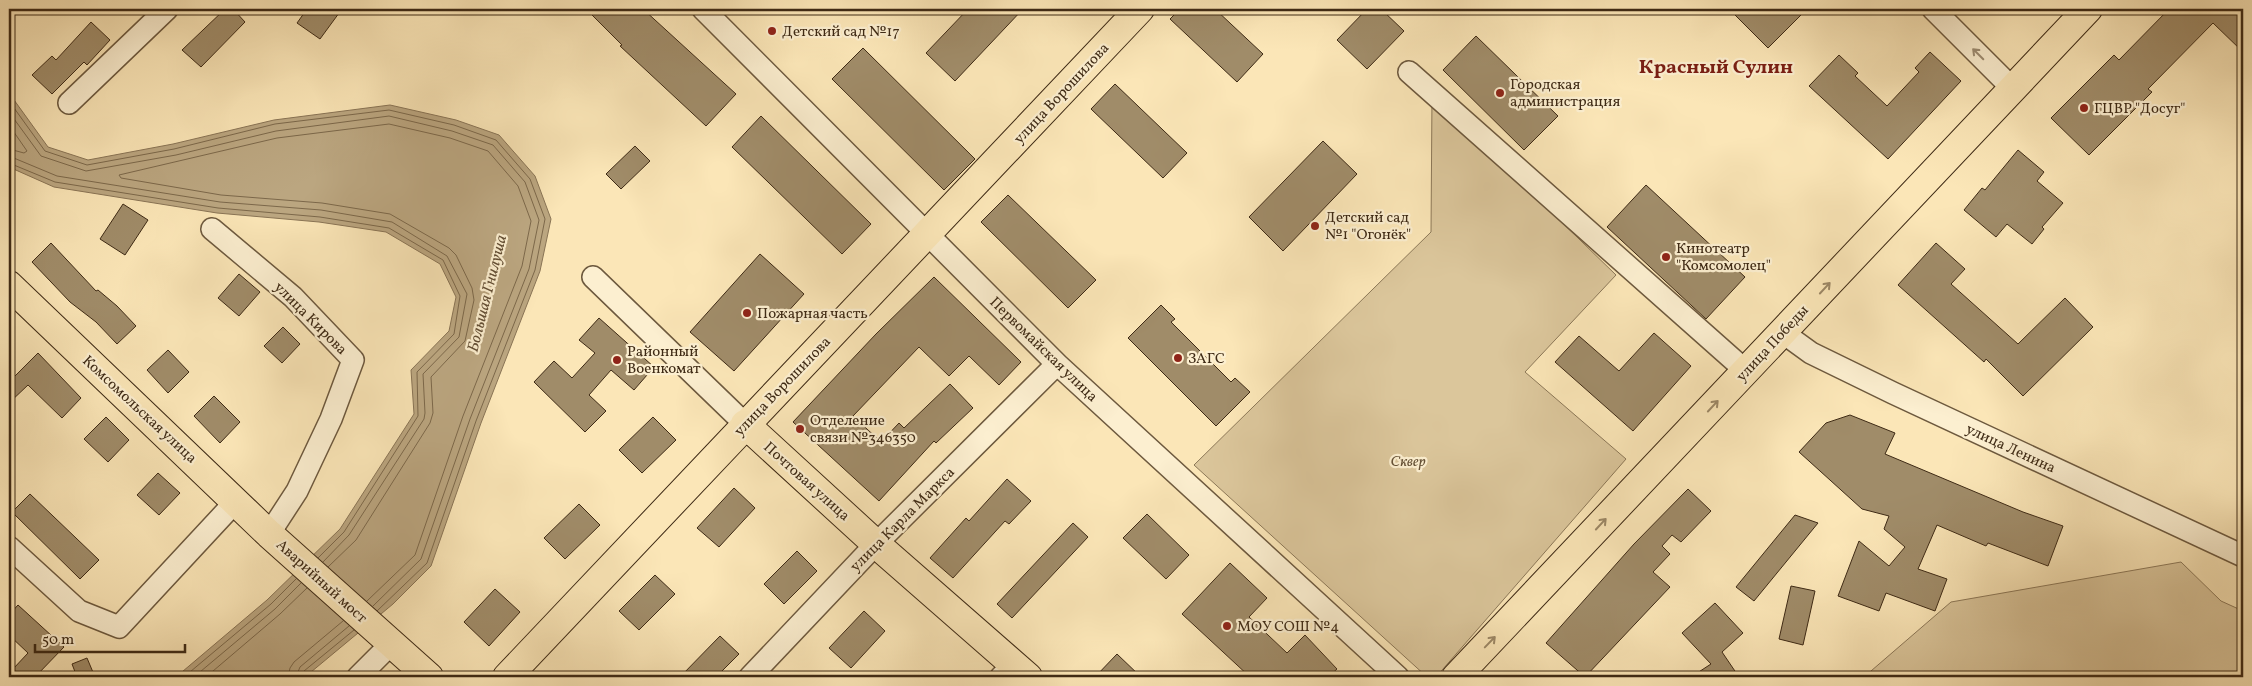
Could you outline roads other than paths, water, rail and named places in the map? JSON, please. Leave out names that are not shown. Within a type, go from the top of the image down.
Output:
[{"type":"main road","name":"улица Ворошилова","points":[[507,677],[745,424],[928,235],[1140,9]]},
{"type":"main road","name":"улица Победы","points":[[1456,677],[2088,9]]},
{"type":"main road","name":"Комсомольская улица","points":[[9,285],[236,500],[269,534]]},
{"type":"main road","name":"Почтовая улица","points":[[745,424],[1014,673]]},
{"type":"main road","name":"Аварийный мост","points":[[269,534],[383,636]]},
{"type":"main road","points":[[383,636],[429,677]]},
{"type":"street","points":[[69,103],[167,9]]},
{"type":"street","name":"Первомайская улица","points":[[703,9],[1057,364],[1398,677]]},
{"type":"street","points":[[1933,9],[2013,89]]},
{"type":"street","points":[[1409,72],[1746,371]]},
{"type":"street","name":"улица Кирова","points":[[212,229],[293,297],[353,360],[331,419],[297,491],[269,534]]},
{"type":"street","name":"Почтовая улица","points":[[593,277],[745,424]]},
{"type":"street","name":"улица Ленина","points":[[1782,332],[1811,353],[1893,393],[2243,556]]},
{"type":"street","name":"улица Карла Маркса","points":[[750,677],[876,544],[1057,364]]},
{"type":"street","points":[[9,547],[79,611],[119,627],[236,500]]},
{"type":"street","points":[[358,677],[383,636]]},
{"type":"water","name":"Большая Гнилуша","points":[[9,93],[48,147],[88,160],[173,144],[274,120],[390,105],[456,120],[499,135],[535,176],[551,219],[540,271],[481,423],[431,566],[393,604],[305,677],[176,677],[267,600],[340,529],[414,414],[411,370],[449,331],[456,297],[440,264],[386,232],[319,222],[217,213],[54,187],[9,167]]},
{"type":"place","name":"Детский сад №17","points":[[772,31]]},
{"type":"place","name":"Городская администрация","points":[[1500,93]]},
{"type":"place","name":"ГЦВР \"Досуг\"","points":[[2084,108]]},
{"type":"place","name":"Детский сад №1 \"Огонёк\"","points":[[1315,226]]},
{"type":"place","name":"Кинотеатр \"Комсомолец\"","points":[[1666,257]]},
{"type":"place","name":"Пожарная часть","points":[[747,313]]},
{"type":"place","name":"ЗАГС","points":[[1178,358]]},
{"type":"place","name":"Районный Военкомат","points":[[617,360]]},
{"type":"place","name":"Отделение связи №346350","points":[[800,429]]},
{"type":"place","name":"МОУ СОШ №4","points":[[1227,626]]},
{"type":"district","name":"Красный Сулин","points":[[1716,66]]},
{"type":"park label","name":"Сквер","points":[[1408,461]]}]
